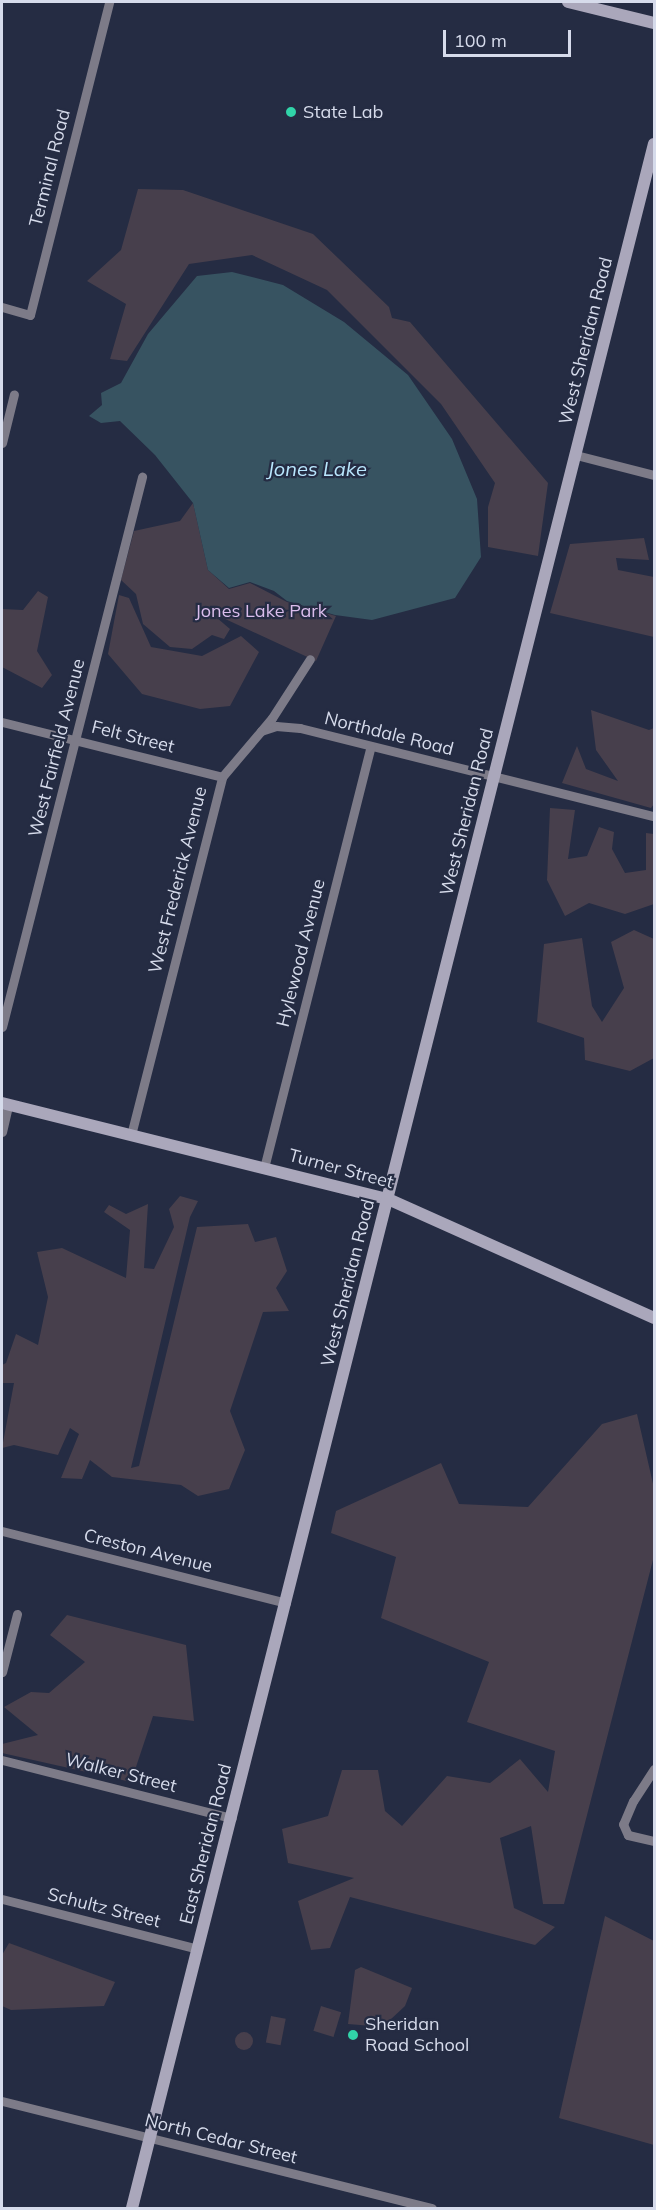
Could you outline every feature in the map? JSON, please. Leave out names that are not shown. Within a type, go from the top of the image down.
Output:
[{"type":"street","name":"Terminal Road","points":[[2,307],[30,315],[109,2]]},
{"type":"street","points":[[568,2],[654,23]]},
{"type":"street","name":"West Sheridan Road","points":[[315,1489],[654,144]]},
{"type":"street","points":[[2,442],[14,394]]},
{"type":"street","points":[[576,454],[654,475]]},
{"type":"street","name":"West Fairfield Avenue","points":[[2,1027],[142,477]]},
{"type":"street","name":"West Frederick Avenue","points":[[130,1135],[222,777],[256,733],[272,718],[310,659]]},
{"type":"street","name":"Felt Street","points":[[2,722],[222,777]]},
{"type":"street","name":"Northdale Road","points":[[256,733],[276,726],[288,726],[654,816]]},
{"type":"street","name":"Hylewood Avenue","points":[[264,1168],[371,746]]},
{"type":"street","points":[[2,1132],[5,1104]]},
{"type":"street","name":"Turner Street","points":[[5,1104],[388,1199],[654,1318]]},
{"type":"street","name":"East Sheridan Road","points":[[132,2208],[315,1489]]},
{"type":"street","name":"Creston Avenue","points":[[2,1531],[286,1603]]},
{"type":"street","points":[[2,1672],[16,1614]]},
{"type":"street","name":"Walker Street","points":[[2,1760],[232,1818]]},
{"type":"street","points":[[654,1769],[627,1812],[624,1831],[654,1841]]},
{"type":"street","name":"Schultz Street","points":[[2,1899],[198,1949]]},
{"type":"street","name":"North Cedar Street","points":[[2,2101],[432,2208]]},
{"type":"green space","points":[[138,189],[183,190],[313,234],[389,307],[392,318],[410,322],[548,483],[538,556],[488,547],[488,507],[495,483],[441,404],[327,290],[252,255],[189,264],[127,361],[110,359],[126,304],[87,281],[121,250]]},
{"type":"green space","name":"Jones Lake Park","points":[[193,503],[208,570],[229,589],[250,583],[287,602],[336,616],[316,661],[210,612],[230,629],[224,639],[212,635],[192,649],[170,647],[143,624],[136,594],[121,580],[134,531],[180,521]]},
{"type":"green space","points":[[644,538],[649,560],[616,558],[618,570],[654,577],[654,637],[550,613],[570,544]]},
{"type":"green space","points":[[38,591],[48,597],[37,651],[52,675],[42,688],[2,667],[2,609],[23,610]]},
{"type":"green space","points":[[119,595],[129,598],[151,647],[202,656],[241,636],[259,652],[230,706],[200,709],[142,694],[108,654]]},
{"type":"green space","points":[[591,710],[649,730],[654,728],[654,804],[651,808],[562,783],[577,746],[586,769],[618,781],[596,750]]},
{"type":"green space","points":[[550,808],[575,810],[568,859],[587,856],[599,827],[614,832],[612,849],[625,873],[646,870],[646,833],[654,834],[654,904],[625,914],[589,903],[565,916],[547,880]]},
{"type":"green space","points":[[634,930],[654,939],[654,1058],[630,1071],[585,1060],[584,1038],[537,1022],[544,944],[582,938],[592,1006],[602,1022],[624,988],[611,942]]},
{"type":"green space","points":[[180,1196],[198,1201],[190,1217],[131,1468],[139,1466],[197,1227],[248,1224],[255,1242],[276,1237],[287,1271],[276,1288],[289,1311],[263,1312],[230,1411],[245,1450],[229,1489],[198,1496],[181,1485],[112,1477],[90,1460],[82,1479],[61,1478],[79,1434],[70,1428],[58,1455],[14,1445],[2,1448],[14,1383],[2,1383],[2,1365],[6,1363],[16,1334],[38,1345],[48,1297],[37,1252],[62,1248],[126,1278],[130,1230],[104,1212],[109,1205],[126,1214],[148,1204],[144,1268],[154,1269],[174,1227],[169,1209]]},
{"type":"green space","points":[[637,1414],[654,1488],[654,1556],[564,1904],[543,1904],[531,1826],[500,1838],[514,1908],[555,1927],[535,1945],[350,1897],[330,1948],[311,1950],[298,1901],[354,1878],[288,1863],[282,1829],[328,1816],[342,1770],[378,1770],[385,1811],[402,1826],[447,1776],[490,1783],[520,1759],[548,1792],[555,1751],[467,1722],[489,1662],[381,1618],[396,1557],[331,1533],[336,1511],[441,1463],[459,1504],[528,1507],[602,1424]]},
{"type":"green space","points":[[67,1615],[186,1645],[194,1721],[153,1716],[131,1782],[2,1753],[2,1744],[38,1735],[4,1707],[31,1692],[49,1693],[85,1662],[50,1635]]},
{"type":"green space","points":[[605,1916],[654,1941],[654,2145],[559,2118]]},
{"type":"green space","points":[[9,1943],[115,1982],[104,2006],[11,2010],[2,2006],[2,1955]]},
{"type":"green space","points":[[361,1967],[412,1988],[405,2006],[389,2021],[372,2026],[348,2024],[355,1970]]},
{"type":"green space","points":[[321,2006],[341,2012],[333,2037],[313,2031]]},
{"type":"green space","points":[[271,2016],[286,2019],[281,2045],[266,2043]]},
{"type":"green space","points":[[244,2032],[250,2035],[253,2041],[250,2047],[244,2050],[238,2047],[235,2041],[238,2035]]},
{"type":"water","name":"Jones Lake","points":[[232,272],[283,285],[344,322],[408,375],[452,439],[477,499],[481,557],[455,598],[372,620],[335,615],[287,601],[274,591],[250,582],[229,588],[208,570],[193,503],[155,455],[120,421],[101,423],[89,416],[102,405],[101,393],[121,383],[148,334],[197,276]]},
{"type":"place","name":"State Lab","points":[[291,112]]},
{"type":"place","name":"Sheridan Road School","points":[[353,2035]]}]
